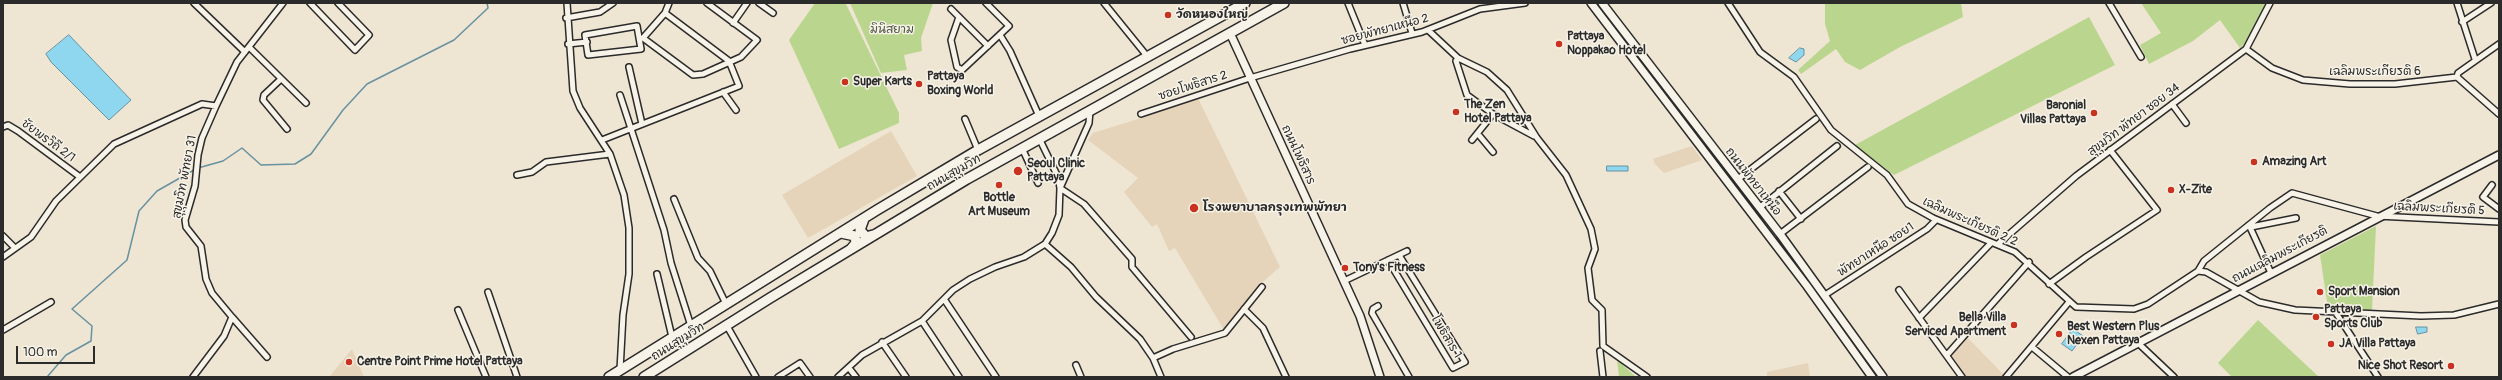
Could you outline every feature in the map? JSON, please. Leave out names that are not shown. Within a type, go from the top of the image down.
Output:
[{"type":"highway","name":"ถนนสุขุมวิท","points":[[609,377],[978,150],[1245,3]]},
{"type":"highway","name":"ถนนสุขุมวิท","points":[[645,377],[873,235],[1039,138],[1284,3]]},
{"type":"highway","points":[[864,219],[860,230],[861,234],[866,237],[873,235]]},
{"type":"highway","points":[[841,233],[855,236],[856,243],[851,249]]},
{"type":"main road","name":"ถนนพัทยาเหนือ","points":[[1591,3],[1807,286],[1872,377]]},
{"type":"main road","name":"ถนนพัทยาเหนือ","points":[[1602,3],[1780,234],[1825,295],[1882,377]]},
{"type":"main road","name":"ถนนโพธิสาร","points":[[1230,33],[1360,316],[1380,377]]},
{"type":"main road","name":"ถนนเฉลิมพระเกียรติ","points":[[2073,377],[2378,216],[2499,155]]},
{"type":"street","points":[[194,3],[281,79],[306,103]]},
{"type":"street","name":"สุขุมวิท พัทยา 31","points":[[267,357],[212,293],[206,279],[201,246],[186,227],[187,209],[195,186],[197,159],[202,138],[237,62],[283,3]]},
{"type":"street","points":[[310,3],[355,50],[369,35],[338,3]]},
{"type":"street","points":[[567,3],[566,18],[573,91],[580,108],[610,154],[624,195],[629,228],[629,274],[623,315],[620,370]]},
{"type":"street","points":[[566,18],[600,12],[613,3]]},
{"type":"street","points":[[669,3],[665,13],[644,38],[693,75],[703,74],[741,56],[756,40],[707,3]]},
{"type":"street","points":[[733,23],[747,3]]},
{"type":"street","points":[[759,3],[773,13]]},
{"type":"street","points":[[959,17],[951,40],[959,70],[964,69],[1009,26],[986,3]]},
{"type":"street","points":[[1104,3],[1147,56]]},
{"type":"street","points":[[1348,3],[1365,45]]},
{"type":"street","points":[[1404,3],[1412,33]]},
{"type":"street","name":"ซอยพัทยาเหนือ 2","points":[[1250,78],[1365,45],[1428,30],[1480,9],[1524,3]]},
{"type":"street","name":"เฉลิมพระเกียรติ 2/2","points":[[1728,3],[1760,52],[1794,77],[1831,130],[1888,175],[1908,204],[1936,220],[2015,252],[2029,262],[2049,284],[2076,307],[2134,309],[2148,304],[2198,271],[2204,261],[2250,226]]},
{"type":"street","points":[[2109,3],[2141,57]]},
{"type":"street","name":"สุขุมวิท พัทยา ซอย 34","points":[[1998,244],[2110,150],[2246,49],[2270,3]]},
{"type":"street","points":[[2457,3],[2475,59]]},
{"type":"street","points":[[2462,22],[2491,3]]},
{"type":"street","points":[[951,9],[988,46]]},
{"type":"street","points":[[602,140],[739,86],[728,61],[665,13]]},
{"type":"street","points":[[637,26],[641,48],[588,56],[586,42],[585,34],[637,26]]},
{"type":"street","points":[[1428,30],[1458,58],[1487,72],[1506,90],[1537,138],[1566,175],[1591,229],[1595,249],[1588,268],[1592,300],[1602,310],[1603,346],[1647,377]]},
{"type":"street","points":[[1000,35],[1010,51],[1039,116]]},
{"type":"street","points":[[568,44],[586,42]]},
{"type":"street","points":[[2499,44],[2458,72],[2457,77],[2499,114]]},
{"type":"street","name":"เฉลิมพระเกียรติ 6","points":[[2246,49],[2272,68],[2303,80],[2350,84],[2395,84],[2457,77]]},
{"type":"street","points":[[1458,58],[1456,61],[1466,95],[1493,114],[1537,138]]},
{"type":"street","points":[[629,67],[642,124]]},
{"type":"street","name":"ซอยโพธิสาร 2","points":[[1142,114],[1250,78]]},
{"type":"street","points":[[281,79],[264,95],[263,100],[287,129]]},
{"type":"street","points":[[723,92],[736,110]]},
{"type":"street","points":[[620,95],[664,230],[671,263],[691,326]]},
{"type":"street","points":[[3,257],[31,237],[56,201],[114,144],[202,104],[216,106]]},
{"type":"street","points":[[2172,104],[2186,123]]},
{"type":"street","points":[[1060,188],[1088,123],[1090,110]]},
{"type":"street","points":[[1472,140],[1493,114]]},
{"type":"street","points":[[965,119],[978,150]]},
{"type":"street","points":[[1738,179],[1816,119]]},
{"type":"street","name":"ชัยพรวิถี 2/1","points":[[3,127],[8,125],[18,130],[80,177]]},
{"type":"street","points":[[1478,134],[1493,152]]},
{"type":"street","points":[[838,377],[862,355],[882,342],[922,322],[944,299],[970,279],[995,267],[1024,257],[1045,244],[1052,233],[1059,215],[1060,188],[1058,177],[1039,138]]},
{"type":"street","points":[[1759,208],[1837,146]]},
{"type":"street","points":[[1022,148],[1038,183]]},
{"type":"street","points":[[2049,284],[2086,257],[2157,210],[2110,150]]},
{"type":"street","points":[[517,175],[532,172],[546,162],[610,154]]},
{"type":"street","points":[[1780,234],[1868,167]]},
{"type":"street","name":"เฉลิมพระเกียรติ 5","points":[[2492,185],[2484,197],[2499,209]]},
{"type":"street","points":[[1060,188],[1084,204],[1132,259],[1132,267],[1191,337]]},
{"type":"street","points":[[1779,191],[1801,219]]},
{"type":"street","name":"เฉลิมพระเกียรติ 5","points":[[2250,226],[2292,193],[2378,216],[2499,222]]},
{"type":"street","points":[[674,199],[698,258],[710,271],[726,304]]},
{"type":"street","points":[[2272,273],[2250,226],[2296,218]]},
{"type":"street","name":"พัทยาเหนือ ซอย1","points":[[1825,295],[1927,229],[1936,220]]},
{"type":"street","points":[[3,236],[15,248]]},
{"type":"street","points":[[1920,318],[1991,243]]},
{"type":"street","points":[[1045,244],[1071,266],[1096,297],[1140,339],[1153,358],[1161,377]]},
{"type":"street","points":[[1344,281],[1407,251]]},
{"type":"street","name":"โพธิสาร 1","points":[[1388,260],[1453,368],[1465,362],[1399,255]]},
{"type":"street","points":[[1947,355],[2029,262]]},
{"type":"street","points":[[2198,271],[2206,272],[2237,291],[2259,302],[2273,306],[2336,313],[2421,316],[2454,315],[2499,304]]},
{"type":"street","points":[[657,274],[672,338]]},
{"type":"street","points":[[1153,358],[1173,349],[1226,333],[1262,287]]},
{"type":"street","points":[[1899,290],[1962,377]]},
{"type":"street","points":[[488,292],[517,377]]},
{"type":"street","points":[[944,299],[996,377]]},
{"type":"street","points":[[3,330],[51,302]]},
{"type":"street","points":[[2006,377],[2069,302]]},
{"type":"street","points":[[1378,306],[1373,309],[1372,313],[1408,377]]},
{"type":"street","points":[[1244,309],[1263,328],[1286,377]]},
{"type":"street","points":[[458,310],[486,377]]},
{"type":"street","points":[[2336,313],[2378,377]]},
{"type":"street","points":[[193,377],[224,336],[232,317]]},
{"type":"street","points":[[922,322],[959,377]]},
{"type":"street","points":[[727,326],[756,377]]},
{"type":"street","points":[[882,342],[906,377]]},
{"type":"street","points":[[2138,343],[2174,377]]},
{"type":"street","points":[[2032,347],[2068,377]]},
{"type":"street","points":[[1600,351],[1603,377]]},
{"type":"street","points":[[778,377],[800,363],[810,377]]},
{"type":"street","points":[[1076,365],[1081,377]]},
{"type":"street","points":[[849,368],[856,377]]},
{"type":"shaded area","name":"โรงพยาบาลกรุงเทพพัทยา","points":[[1197,96],[1280,267],[1258,286],[1224,330],[1175,248],[1169,251],[1157,224],[1152,227],[1124,192],[1138,178],[1088,140],[1093,133],[1138,119]]},
{"type":"shaded area","points":[[891,131],[917,176],[808,238],[782,195]]},
{"type":"shaded area","points":[[1692,146],[1702,160],[1664,173],[1655,164],[1653,159]]},
{"type":"shaded area","points":[[1967,337],[2005,376],[2004,377],[1967,377],[1962,372],[1951,355]]},
{"type":"shaded area","name":"Centre Point Prime Hotel Pattaya","points":[[352,349],[364,377],[331,377],[330,376]]},
{"type":"shaded area","points":[[1808,363],[1810,377],[1767,377],[1767,372]]},
{"type":"green space","name":"Super Karts","points":[[815,3],[846,4],[899,113],[899,123],[839,149],[789,40]]},
{"type":"green space","name":"มินิสยาม","points":[[850,3],[933,3],[921,38],[922,51],[904,55],[907,70],[881,73]]},
{"type":"green space","points":[[1825,3],[1961,3],[1963,17],[1900,47],[1860,70],[1845,62],[1836,49],[1801,74],[1798,70],[1830,41],[1825,24]]},
{"type":"green space","points":[[2141,3],[2266,3],[2248,40],[2240,48],[2220,20],[2193,41],[2149,64],[2140,45],[2161,33]]},
{"type":"green space","points":[[2089,17],[2115,65],[1894,175],[1855,145]]},
{"type":"green space","points":[[2376,226],[2372,310],[2328,308],[2320,255]]},
{"type":"green space","points":[[2258,320],[2319,377],[2232,377],[2218,363]]},
{"type":"green space","points":[[1617,360],[1636,377],[1619,377]]},
{"type":"water","points":[[69,35],[131,100],[109,120],[51,62],[46,54]]},
{"type":"water","points":[[1800,48],[1804,49],[1804,55],[1796,62],[1789,58]]},
{"type":"water","points":[[1607,166],[1628,166],[1628,171],[1607,171]]},
{"type":"water","points":[[2416,327],[2427,327],[2427,332],[2418,334]]},
{"type":"water","points":[[2073,329],[2083,336],[2072,351],[2062,344]]},
{"type":"waterway","points":[[198,168],[223,161],[242,148],[261,165],[295,164],[311,154],[343,110],[367,84],[454,40],[488,8],[487,3]]},
{"type":"waterway","points":[[47,377],[66,355],[91,341],[92,326],[72,309],[127,260],[139,211],[157,191],[194,170]]},
{"type":"place","name":"วัดหนองใหญ่","points":[[1168,15]]},
{"type":"place","name":"Pattaya Noppakao Hotel","points":[[1559,44]]},
{"type":"place","name":"Super Karts","points":[[845,82]]},
{"type":"place","name":"Pattaya Boxing World","points":[[919,84]]},
{"type":"place","name":"The Zen Hotel Pattaya","points":[[1456,112]]},
{"type":"place","name":"Baronial Villas Pattaya","points":[[2094,113]]},
{"type":"place","name":"Amazing Art","points":[[2254,162]]},
{"type":"place","name":"Seoul Clinic Pattaya","points":[[1018,171]]},
{"type":"place","name":"Bottle Art Museum","points":[[999,185]]},
{"type":"place","name":"X-Zite","points":[[2171,190]]},
{"type":"place","name":"โรงพยาบาลกรุงเทพพัทยา","points":[[1194,208]]},
{"type":"place","name":"Tony's Fitness","points":[[1345,268]]},
{"type":"place","name":"Sport Mansion","points":[[2320,292]]},
{"type":"place","name":"Pattaya Sports Club","points":[[2316,317]]},
{"type":"place","name":"Bella Villa Serviced Apartment","points":[[2014,325]]},
{"type":"place","name":"Best Western Plus Nexen Pattaya","points":[[2059,334]]},
{"type":"place","name":"JA Villa Pattaya","points":[[2331,344]]},
{"type":"place","name":"Centre Point Prime Hotel Pattaya","points":[[349,362]]},
{"type":"place","name":"Nice Shot Resort","points":[[2451,366]]}]
